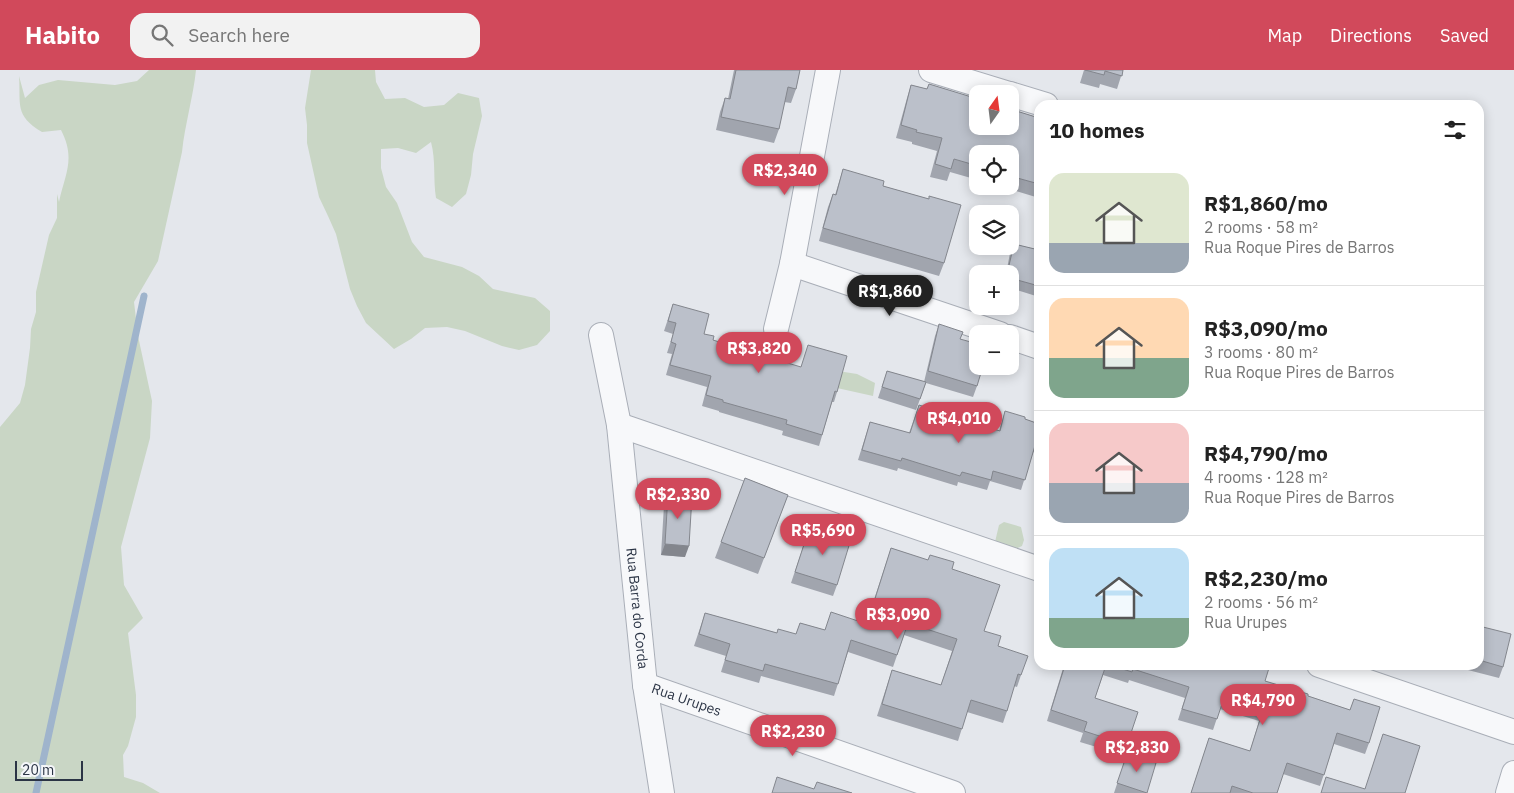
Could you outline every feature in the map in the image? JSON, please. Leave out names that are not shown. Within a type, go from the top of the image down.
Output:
[{"type":"street","points":[[776,329],[792,264],[828,70]]},
{"type":"street","points":[[931,70],[980,85]]},
{"type":"street","points":[[1019,97],[1034,101]]},
{"type":"street","points":[[792,264],[973,325]]},
{"type":"street","name":"Rua Barra do Corda","points":[[601,335],[620,426],[645,685],[662,793]]},
{"type":"street","points":[[1019,340],[1034,345]]},
{"type":"street","points":[[620,426],[1034,567]]},
{"type":"street","points":[[1334,670],[1514,732]]},
{"type":"street","name":"Rua Urupes","points":[[645,685],[953,793]]},
{"type":"street","points":[[1508,793],[1514,773]]},
{"type":"green space","points":[[149,70],[196,70],[182,152],[158,261],[134,302],[138,336],[152,401],[150,438],[121,547],[124,585],[143,618],[128,633],[136,695],[136,717],[128,746],[123,755],[124,777],[143,783],[160,793],[0,793],[0,427],[20,403],[25,385],[31,329],[36,312],[36,292],[49,235],[57,218],[57,194],[59,202],[69,158],[61,130],[42,132],[33,126],[23,114],[20,102],[19,76],[25,98],[39,85],[58,80],[115,85],[137,81]]},
{"type":"green space","points":[[311,70],[375,70],[376,82],[385,99],[405,98],[424,107],[444,105],[458,93],[479,98],[482,116],[473,154],[471,175],[466,194],[452,207],[436,198],[431,142],[416,153],[398,148],[381,149],[381,168],[386,187],[397,203],[412,242],[424,257],[462,267],[479,276],[493,289],[535,298],[550,311],[550,331],[537,345],[519,350],[502,346],[465,331],[447,327],[425,328],[394,349],[366,323],[350,289],[336,234],[319,197],[307,143],[305,108]]},
{"type":"green space","points":[[838,371],[857,374],[875,383],[873,396],[837,388]]},
{"type":"green space","points":[[1004,522],[1021,527],[1024,540],[1022,546],[1006,553],[995,542],[999,525]]},
{"type":"building","points":[[736,70],[800,70],[796,89],[788,87],[779,129],[721,117],[725,98],[730,99]]},
{"type":"building","points":[[1085,70],[1123,70],[1122,76],[1105,71],[1104,75]]},
{"type":"building","points":[[929,84],[969,96],[969,135],[1019,135],[1019,112],[1034,116],[1034,183],[1019,178],[1019,145],[969,145],[969,163],[954,159],[951,169],[935,164],[942,138],[916,132],[917,130],[901,125],[911,85],[927,89]]},
{"type":"building","points":[[843,169],[884,181],[883,186],[929,199],[929,196],[961,205],[944,263],[823,228],[833,194],[836,195]]},
{"type":"building","points":[[1019,245],[1034,249],[1034,285],[1019,280],[1019,265],[1009,265],[1011,255],[1019,255]]},
{"type":"building","points":[[673,304],[709,314],[704,334],[714,336],[713,340],[757,354],[801,367],[808,345],[847,356],[822,435],[786,424],[787,420],[723,402],[723,400],[706,395],[711,376],[670,365],[676,344],[671,342],[676,323],[668,321]]},
{"type":"building","points":[[939,324],[963,332],[960,339],[969,342],[969,375],[980,375],[977,386],[928,371]]},
{"type":"building","points":[[887,371],[926,382],[920,399],[882,387]]},
{"type":"building","points":[[919,405],[1000,431],[1005,411],[1025,417],[1025,419],[1034,422],[1034,449],[1025,480],[993,471],[991,480],[962,472],[960,476],[902,458],[901,461],[862,450],[870,422],[910,433]]},
{"type":"building","points":[[745,478],[788,495],[764,558],[721,542]]},
{"type":"building","points":[[668,494],[692,496],[689,546],[665,544]]},
{"type":"building","points":[[810,526],[851,539],[837,585],[795,572]]},
{"type":"building","points":[[891,548],[928,560],[930,555],[954,562],[952,569],[1000,585],[984,631],[1001,636],[998,646],[1028,656],[1021,675],[1018,674],[1007,711],[971,700],[962,729],[882,704],[892,670],[941,685],[957,639],[908,623],[897,655],[851,640],[838,684],[765,664],[763,671],[725,660],[730,644],[699,634],[705,613],[777,633],[778,629],[796,634],[800,623],[825,630],[831,612],[867,624]]},
{"type":"building","points":[[1484,627],[1511,634],[1503,667],[1484,661]]},
{"type":"building","points":[[1063,670],[1104,670],[1095,698],[1138,712],[1127,745],[1084,731],[1087,722],[1051,710]]},
{"type":"building","points":[[1136,670],[1268,670],[1265,681],[1308,694],[1308,696],[1350,710],[1354,699],[1380,707],[1369,743],[1337,733],[1324,775],[1287,763],[1277,793],[1253,793],[1232,786],[1230,793],[1191,793],[1209,738],[1250,751],[1263,710],[1224,698],[1217,719],[1182,709],[1189,687]]},
{"type":"building","points":[[1383,734],[1420,746],[1405,793],[1321,793],[1326,777],[1365,789]]},
{"type":"building","points":[[1127,754],[1156,763],[1147,793],[1117,783]]},
{"type":"building","points":[[777,777],[814,789],[817,782],[852,793],[772,793]]},
{"type":"waterway","points":[[36,793],[144,296]]}]
